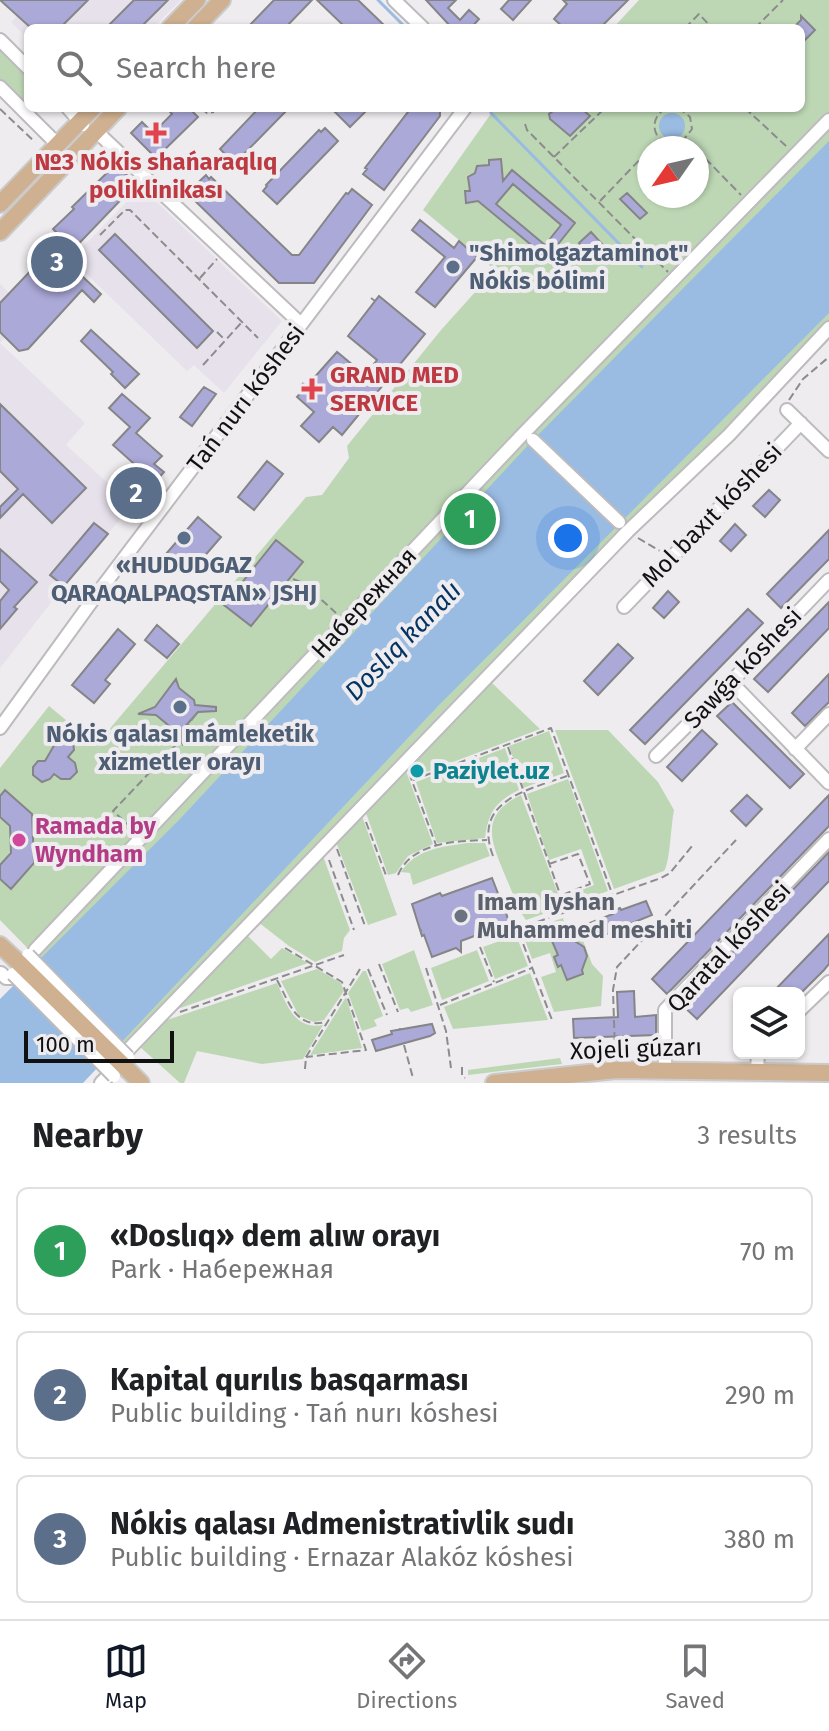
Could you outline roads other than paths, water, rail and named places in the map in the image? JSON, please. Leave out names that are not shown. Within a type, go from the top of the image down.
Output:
[{"type":"main road","points":[[199,24],[222,0]]},
{"type":"main road","points":[[174,24],[194,1]]},
{"type":"main road","points":[[0,232],[114,112]]},
{"type":"main road","points":[[0,204],[88,113],[96,123],[96,133]]},
{"type":"main road","points":[[0,945],[120,1072]]},
{"type":"main road","name":"Xojeli gúzarı","points":[[494,1083],[601,1072],[665,1070],[829,1073]]},
{"type":"street","points":[[394,0],[419,24]]},
{"type":"street","points":[[0,40],[24,64]]},
{"type":"street","points":[[0,87],[24,111]]},
{"type":"street","points":[[25,112],[58,145]]},
{"type":"street","name":"Tań nurı kóshesi","points":[[0,728],[97,594],[462,112]]},
{"type":"street","points":[[88,113],[86,131],[96,133],[301,324]]},
{"type":"street","name":"Набережная","points":[[17,965],[534,422],[829,120]]},
{"type":"street","points":[[120,1072],[160,1018],[329,844],[623,527],[729,435],[829,328]]},
{"type":"street","points":[[787,410],[829,451]]},
{"type":"street","name":"Mol baxıt kóshesi","points":[[624,607],[801,423]]},
{"type":"street","points":[[533,440],[623,527]]},
{"type":"street","name":"Sawǵa kóshesi","points":[[656,756],[829,580]]},
{"type":"street","points":[[731,682],[829,783]]},
{"type":"street","points":[[795,749],[829,714]]},
{"type":"street","name":"Qaratal kóshesi","points":[[665,1070],[665,1010],[829,839]]},
{"type":"street","points":[[805,1005],[829,982]]},
{"type":"street","points":[[757,1071],[758,1059]]},
{"type":"water","points":[[667,114],[677,114],[684,121],[684,131],[680,136],[664,136],[660,131],[660,121]]},
{"type":"water","name":"Doslıq kanalı","points":[[829,141],[829,313],[439,705],[83,1083],[0,1083],[0,999],[179,820],[533,440]]},
{"type":"waterway","points":[[378,0],[402,24]]},
{"type":"waterway","points":[[491,113],[642,267]]},
{"type":"place","name":"№3 Nókis shańaraqlıq poliklinikası","points":[[156,133]]},
{"type":"place","name":"Nókis qalası Admenistrativlik sudı","points":[[57,262]]},
{"type":"place","name":"\"Shimolgaztaminot\" Nókis bólimi","points":[[453,267]]},
{"type":"place","name":"GRAND MED SERVICE","points":[[312,389]]},
{"type":"place","name":"Kapital qurılıs basqarması","points":[[136,493]]},
{"type":"place","name":"«Doslıq» dem alıw orayı","points":[[470,519]]},
{"type":"place","name":"«HUDUDGAZ QARAQALPAQSTAN» JSHJ","points":[[184,538]]},
{"type":"place","name":"Nókis qalası mámleketik xizmetler orayı","points":[[180,707]]},
{"type":"place","name":"Paziylet.uz","points":[[417,771]]},
{"type":"place","name":"Ramada by Wyndham","points":[[19,840]]},
{"type":"place","name":"Imam Iyshan Muhammed meshiti","points":[[461,916]]}]
